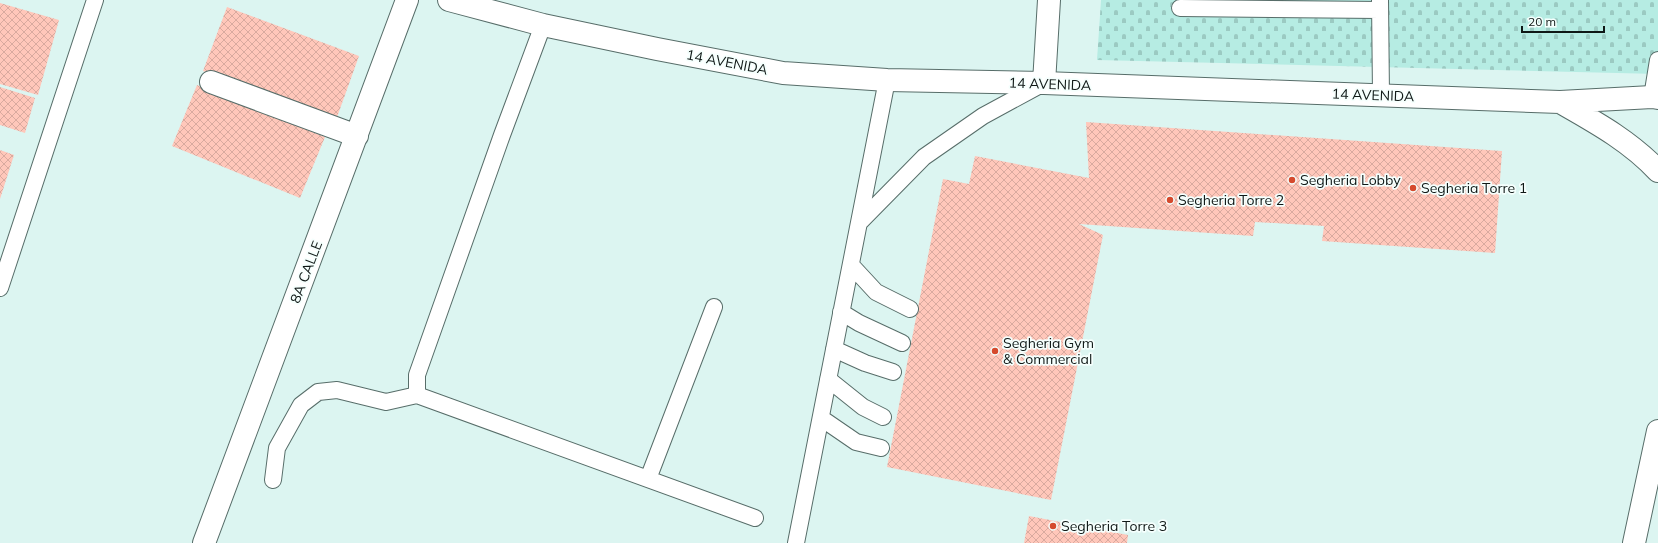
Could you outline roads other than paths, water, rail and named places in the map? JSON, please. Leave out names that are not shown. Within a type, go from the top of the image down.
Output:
[{"type":"street","name":"8A CALLE","points":[[204,543],[407,0]]},
{"type":"street","name":"14 AVENIDA","points":[[449,0],[543,25],[783,73],[887,80],[1044,83],[1560,102],[1655,98]]},
{"type":"street","points":[[1044,83],[1049,0]]},
{"type":"street","points":[[211,82],[357,136]]},
{"type":"street","points":[[1560,102],[1608,129],[1648,161],[1658,171]]},
{"type":"street","points":[[1634,543],[1658,431]]},
{"type":"lane","points":[[0,288],[95,0]]},
{"type":"lane","points":[[1180,8],[1380,5],[1380,95]]},
{"type":"lane","points":[[417,394],[417,375],[502,135],[543,25]]},
{"type":"lane","points":[[1655,98],[1658,60]]},
{"type":"lane","points":[[796,543],[887,80]]},
{"type":"lane","points":[[859,223],[924,157],[983,116],[1044,83]]},
{"type":"lane","points":[[851,265],[876,292],[910,309]]},
{"type":"lane","points":[[648,479],[714,307]]},
{"type":"lane","points":[[841,312],[859,323],[902,343]]},
{"type":"lane","points":[[834,349],[865,363],[893,372]]},
{"type":"lane","points":[[828,379],[863,407],[883,417]]},
{"type":"lane","points":[[273,480],[277,448],[301,405],[318,392],[337,390],[386,402],[417,394],[755,518]]},
{"type":"lane","points":[[821,418],[856,442],[881,448]]},
{"type":"place","name":"Segheria Lobby","points":[[1292,180]]},
{"type":"place","name":"Segheria Torre 1","points":[[1413,188]]},
{"type":"place","name":"Segheria Torre 2","points":[[1170,200]]},
{"type":"place","name":"Segheria Gym & Commercial","points":[[995,351]]},
{"type":"place","name":"Segheria Torre 3","points":[[1053,526]]}]
